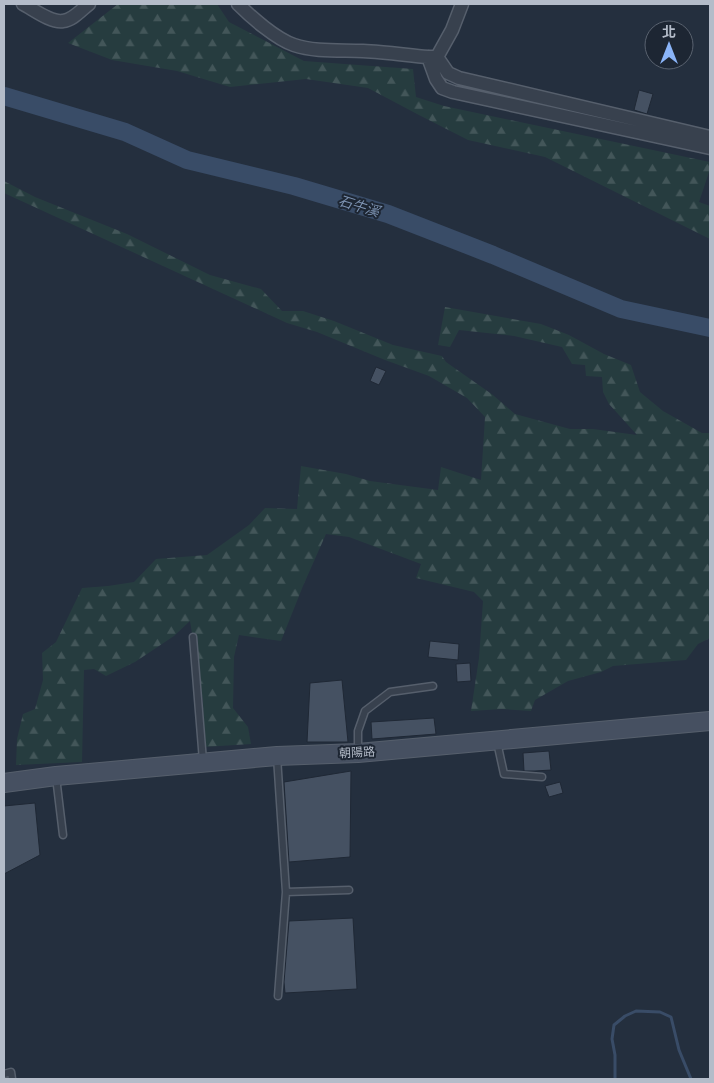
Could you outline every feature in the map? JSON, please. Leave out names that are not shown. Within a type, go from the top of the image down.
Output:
[{"type":"main road","name":"朝陽路","points":[[4,783],[56,776],[204,762],[277,756],[358,753],[710,721]]},
{"type":"street","points":[[23,4],[54,20],[64,21],[74,16],[88,4]]},
{"type":"street","points":[[238,4],[281,39],[307,48],[371,51],[432,57],[448,73],[459,78],[710,137]]},
{"type":"street","points":[[462,4],[452,30],[432,57],[436,79],[442,88],[453,92],[710,148]]},
{"type":"lane","points":[[193,637],[204,762]]},
{"type":"lane","points":[[358,753],[358,731],[365,711],[390,692],[433,686]]},
{"type":"lane","points":[[497,740],[504,774],[542,777]]},
{"type":"lane","points":[[277,756],[286,892],[278,996]]},
{"type":"lane","points":[[56,776],[63,834]]},
{"type":"lane","points":[[286,892],[349,890]]},
{"type":"lane","points":[[4,1074],[11,1072],[12,1079]]},
{"type":"green space","points":[[118,4],[217,4],[229,22],[304,61],[413,69],[416,97],[444,106],[710,162],[710,169],[699,202],[710,206],[710,239],[545,157],[468,140],[368,88],[306,79],[230,87],[177,71],[112,60],[68,43]]},
{"type":"green space","points":[[4,181],[35,197],[127,234],[210,275],[261,289],[282,311],[303,311],[334,321],[393,345],[442,356],[446,362],[493,395],[515,414],[570,429],[593,429],[637,435],[609,404],[603,392],[602,377],[586,376],[585,365],[572,364],[562,347],[514,336],[459,330],[450,347],[438,345],[445,307],[541,324],[569,335],[604,354],[631,365],[640,392],[663,411],[702,433],[710,433],[710,638],[698,644],[686,660],[613,666],[601,672],[568,681],[535,700],[531,711],[502,709],[471,711],[479,658],[483,601],[474,592],[416,578],[421,564],[349,537],[326,534],[281,641],[239,635],[234,657],[233,708],[248,727],[251,744],[204,747],[203,701],[190,621],[174,636],[135,662],[106,676],[94,669],[84,670],[82,762],[16,765],[17,739],[23,714],[35,709],[43,680],[42,653],[56,642],[82,588],[134,582],[156,559],[207,555],[249,525],[265,508],[297,509],[301,466],[346,474],[370,481],[438,490],[441,467],[481,480],[485,417],[467,398],[429,376],[317,332],[287,323],[4,193]]},
{"type":"building","points":[[639,90],[653,94],[647,114],[634,110]]},
{"type":"building","points":[[376,367],[386,371],[379,385],[370,381]]},
{"type":"building","points":[[430,641],[459,644],[458,660],[428,657]]},
{"type":"building","points":[[470,663],[471,681],[457,682],[456,664]]},
{"type":"building","points":[[342,680],[348,742],[307,742],[310,683]]},
{"type":"building","points":[[434,718],[436,734],[372,739],[371,722]]},
{"type":"building","points":[[549,751],[551,770],[524,771],[523,753]]},
{"type":"building","points":[[351,771],[350,857],[289,862],[284,782]]},
{"type":"building","points":[[560,782],[563,793],[549,797],[545,786]]},
{"type":"building","points":[[35,803],[40,855],[4,874],[4,806]]},
{"type":"building","points":[[353,918],[357,989],[285,993],[284,982],[289,921]]},
{"type":"waterway","name":"石牛溪","points":[[4,96],[125,132],[187,160],[294,186],[388,214],[493,255],[621,309],[710,328]]},
{"type":"waterway","points":[[615,1079],[615,1055],[612,1039],[614,1025],[625,1016],[636,1011],[660,1012],[671,1017],[679,1050],[691,1079]]}]
